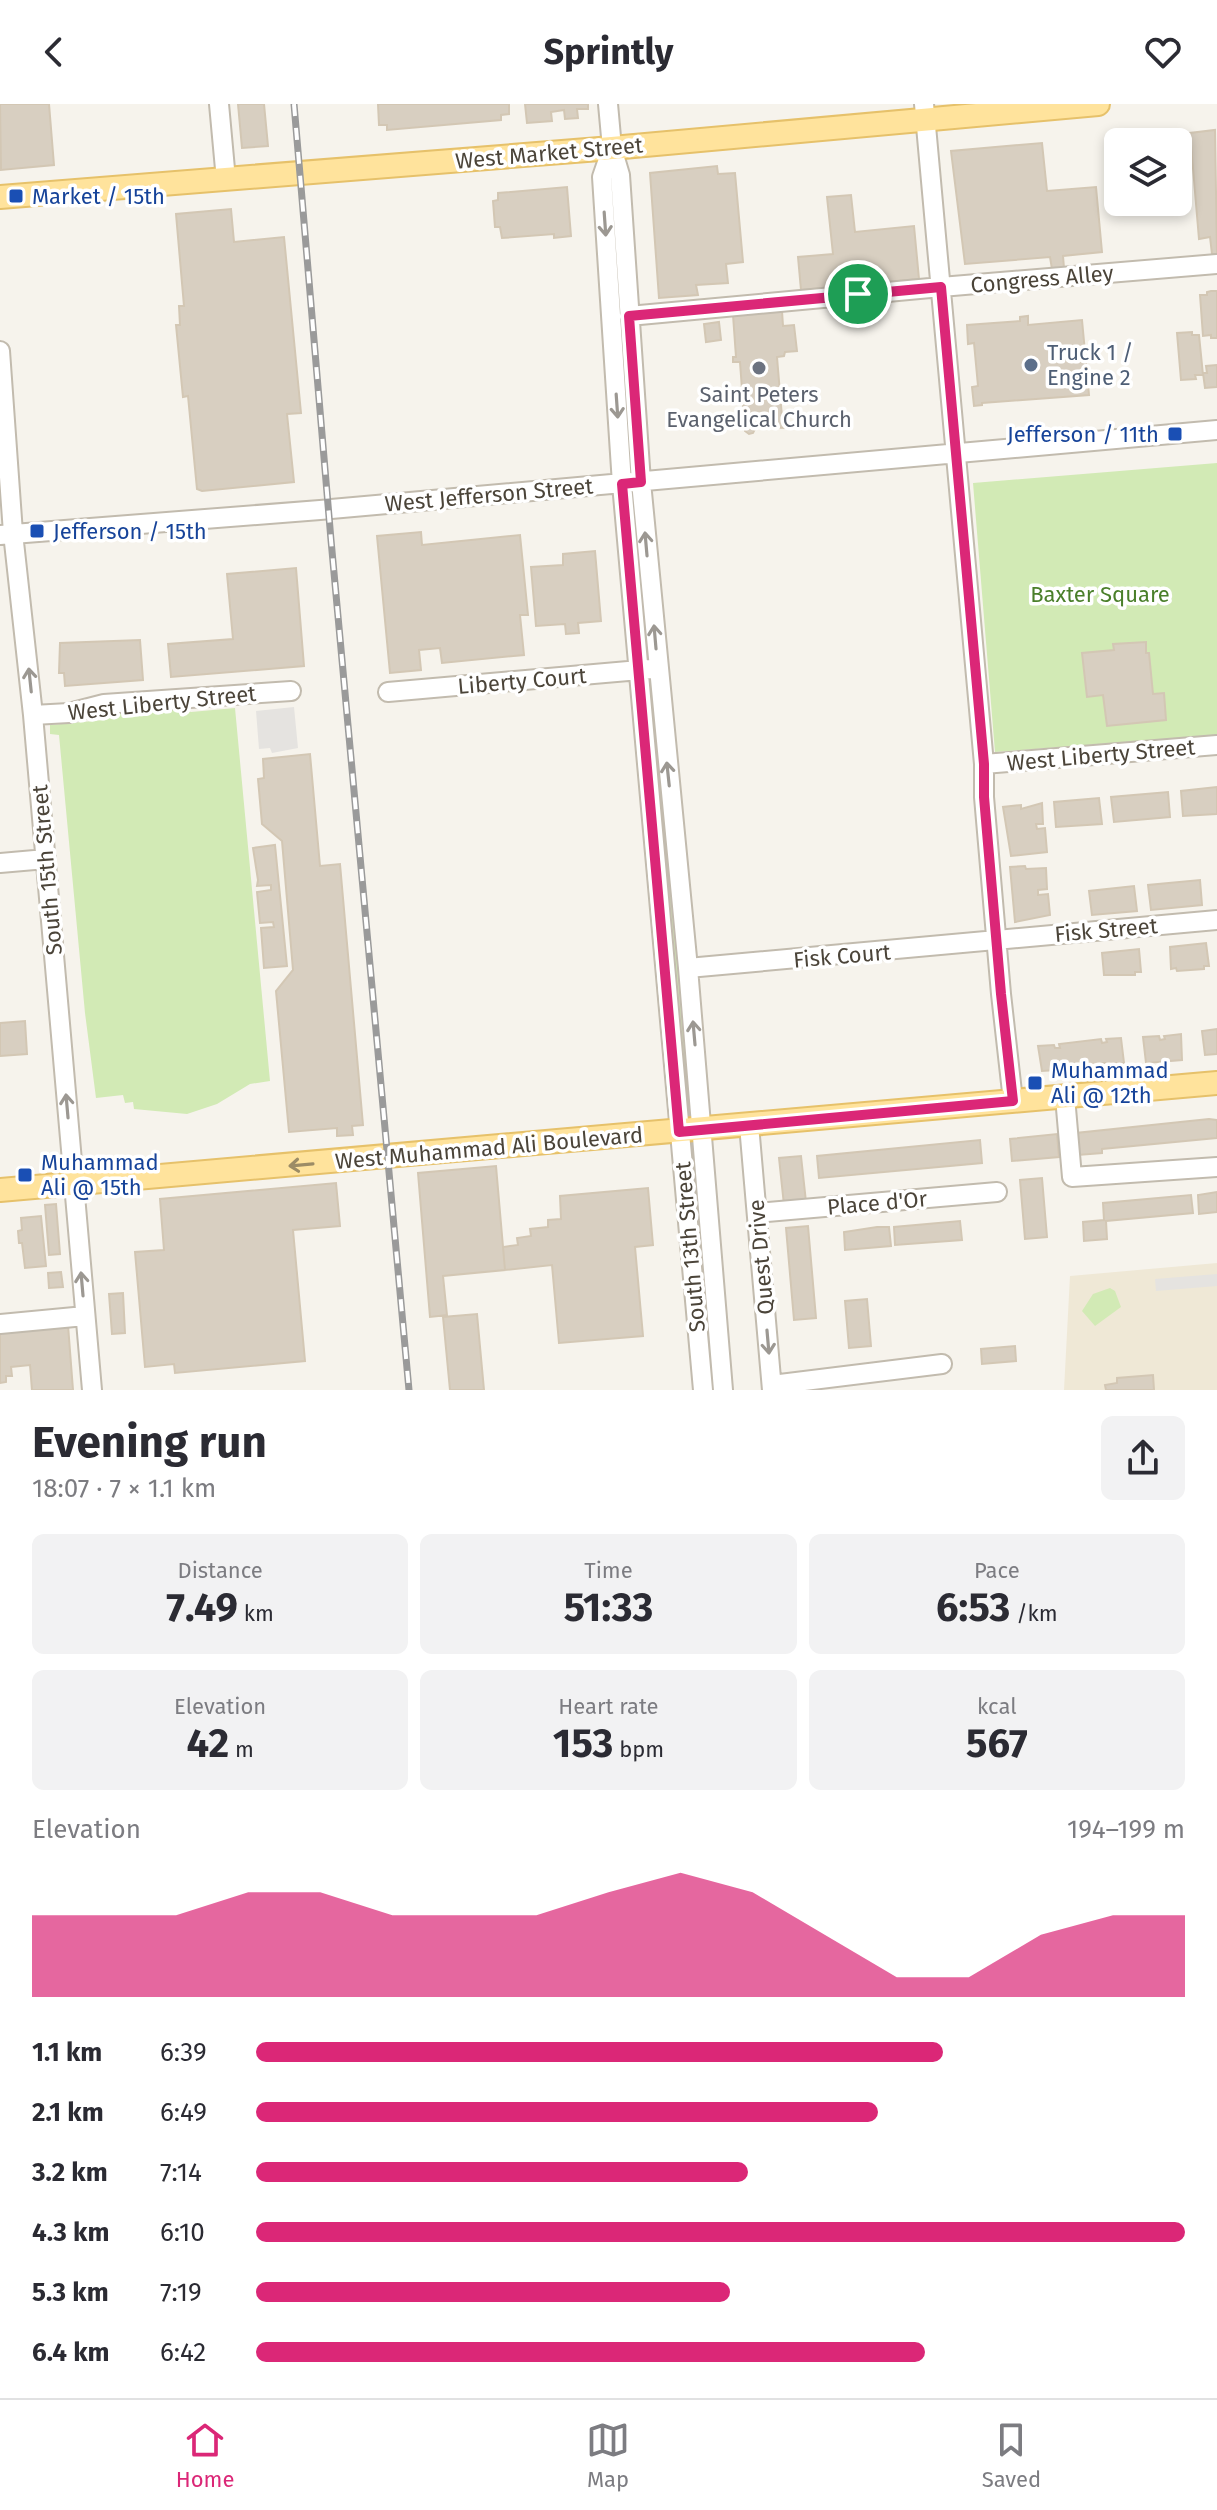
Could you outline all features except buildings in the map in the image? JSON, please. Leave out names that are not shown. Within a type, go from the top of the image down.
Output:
[{"type":"main road","name":"West Market Street","points":[[0,197],[612,148],[925,112],[1098,104]]},
{"type":"main road","name":"West Muhammad Ali Boulevard","points":[[0,1190],[1217,1083]]},
{"type":"street","points":[[219,104],[226,180]]},
{"type":"street","name":"South 13th Street","points":[[608,104],[612,148],[620,175],[629,316],[631,483]]},
{"type":"street","points":[[925,112],[984,764],[996,941],[1013,1101]]},
{"type":"street","name":"South 13th Street","points":[[612,148],[602,177],[690,1130],[723,1390]]},
{"type":"street","name":"Congress Alley","points":[[629,316],[1217,264]]},
{"type":"street","name":"South 15th Street","points":[[0,363],[7,534],[33,715],[92,1390]]},
{"type":"street","name":"West Jefferson Street","points":[[7,534],[631,483],[1217,430]]},
{"type":"street","name":"South 13th Street","points":[[648,670],[688,968],[690,1130],[703,1390]]},
{"type":"street","name":"Liberty Court","points":[[388,692],[648,670]]},
{"type":"street","name":"West Liberty Street","points":[[33,715],[69,713],[118,703],[291,691]]},
{"type":"street","name":"West Liberty Street","points":[[984,764],[1217,745]]},
{"type":"street","points":[[0,863],[46,859]]},
{"type":"street","name":"Fisk Street","points":[[996,941],[1217,920]]},
{"type":"street","name":"Fisk Court","points":[[688,968],[996,941]]},
{"type":"street","points":[[1065,1097],[1072,1177],[1217,1167]]},
{"type":"street","name":"Quest Drive","points":[[749,1125],[772,1388]]},
{"type":"street","name":"Place d'Or","points":[[757,1213],[997,1192]]},
{"type":"street","points":[[0,1324],[85,1316]]},
{"type":"street","points":[[772,1388],[942,1364]]},
{"type":"street","points":[[716,1390],[723,1390]]},
{"type":"shaded area","points":[[294,707],[298,748],[272,753],[270,748],[259,749],[256,711]]},
{"type":"shaded area","points":[[1217,1263],[1217,1390],[1064,1390],[1070,1276]]},
{"type":"shaded area","points":[[1217,1274],[1217,1286],[1156,1291],[1155,1279]]},
{"type":"green space","name":"Baxter Square","points":[[1217,463],[1217,735],[995,752],[973,483]]},
{"type":"green space","points":[[173,705],[191,712],[235,708],[270,1081],[250,1084],[217,1104],[187,1114],[134,1109],[133,1102],[125,1103],[123,1095],[96,1098],[59,735],[50,734],[50,725],[104,720],[123,709]]},
{"type":"green space","points":[[654,745],[663,780],[692,1108],[689,1109],[685,1108]]},
{"type":"green space","points":[[1110,1288],[1115,1291],[1121,1307],[1095,1326],[1082,1311],[1093,1294]]},
{"type":"railway","points":[[294,104],[409,1390]]},
{"type":"place","name":"Market / 15th","points":[[16,196]]},
{"type":"place","name":"Truck 1 / Engine 2","points":[[1031,365]]},
{"type":"place","name":"Saint Peters Evangelical Church","points":[[759,368]]},
{"type":"place","name":"Jefferson / 11th","points":[[1175,434]]},
{"type":"place","name":"Jefferson / 15th","points":[[37,531]]},
{"type":"place","name":"Muhammad Ali @ 12th","points":[[1035,1083]]},
{"type":"place","name":"Muhammad Ali @ 15th","points":[[25,1175]]},
{"type":"route","points":[[941,287],[984,764],[984,797],[1001,994],[1013,1101],[679,1132],[622,484],[641,482],[629,316],[858,294],[941,287]]}]
